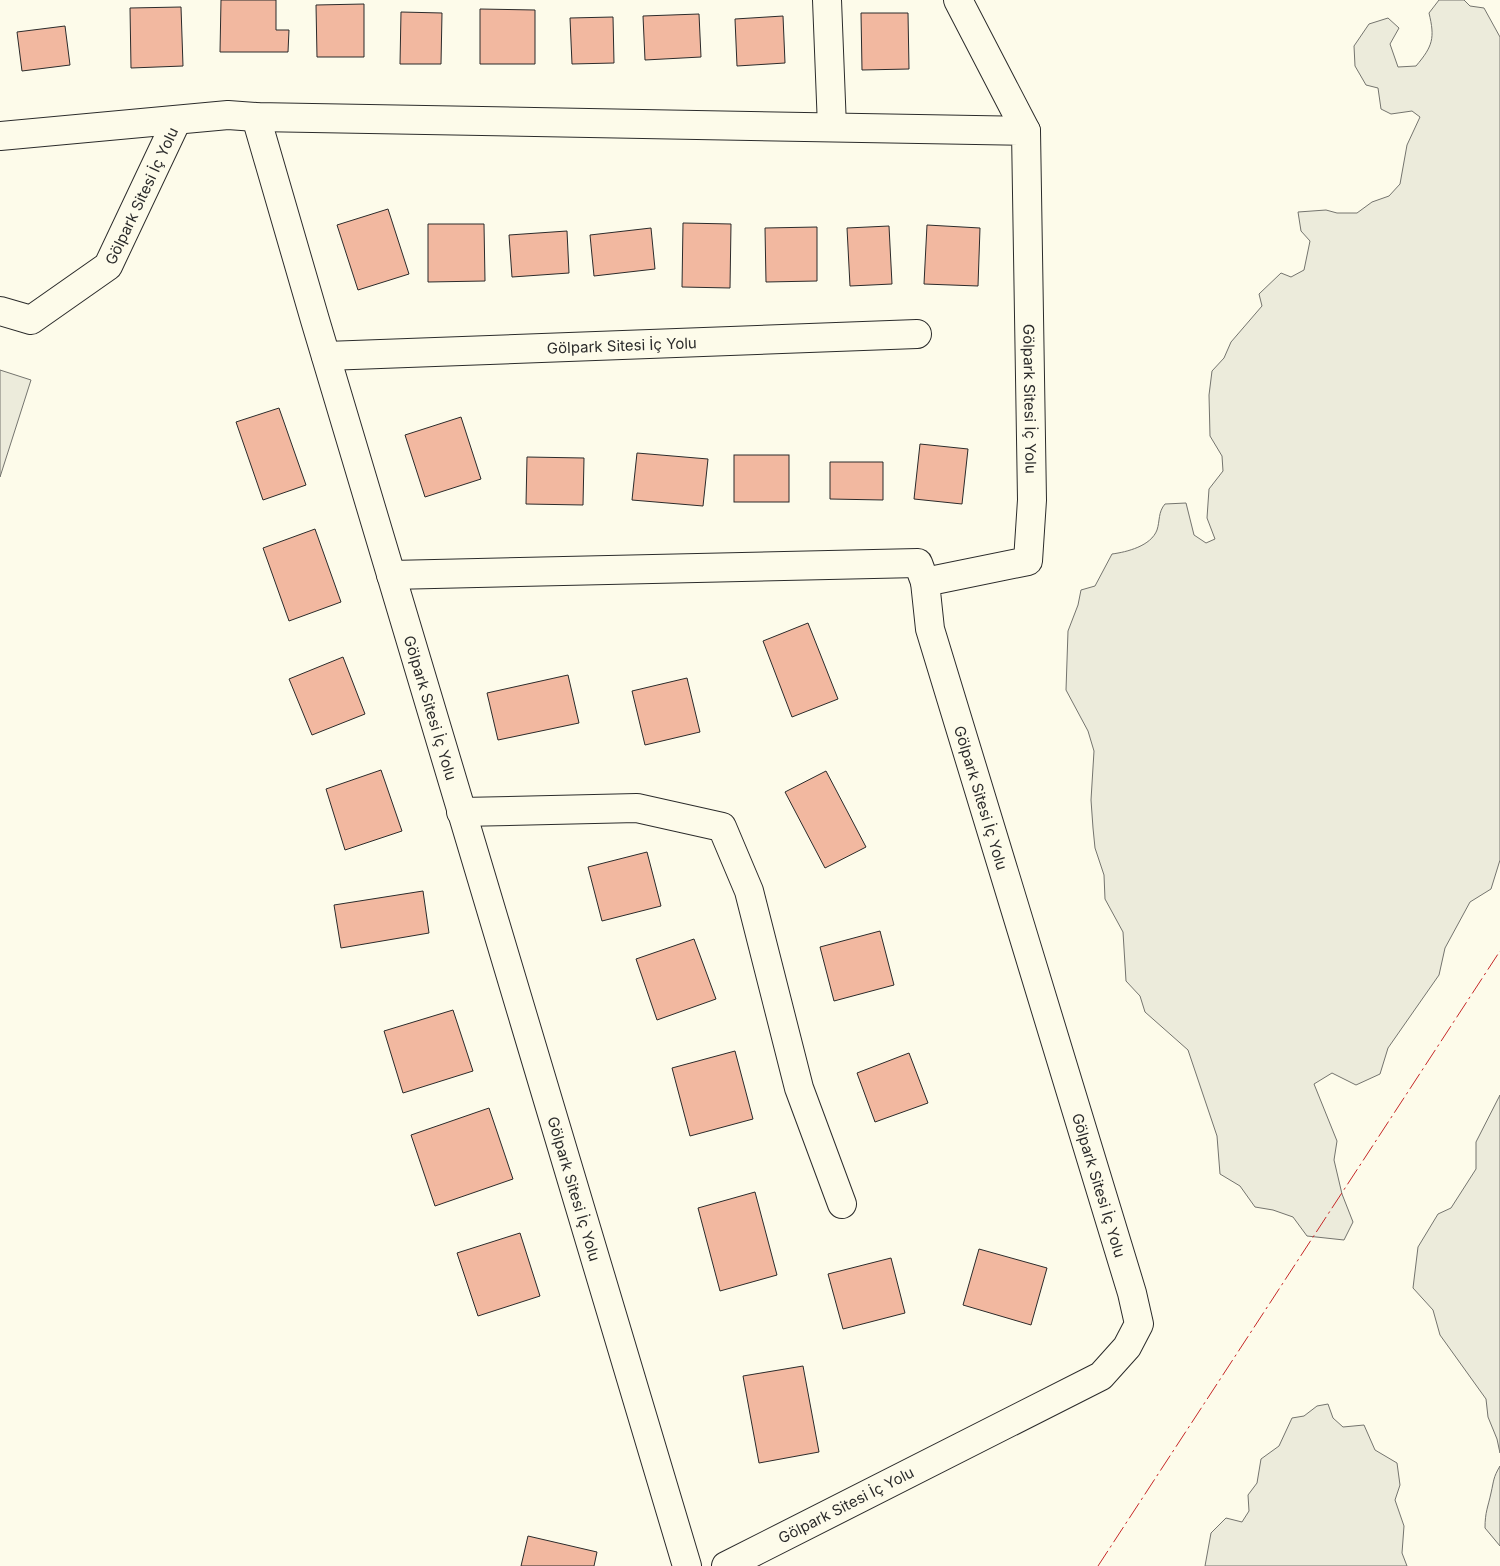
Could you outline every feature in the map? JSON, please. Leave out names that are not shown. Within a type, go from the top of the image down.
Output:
[{"type":"street","points":[[827,0],[832,127]]},
{"type":"street","name":"Gölpark Sitesi İç Yolu","points":[[925,582],[1028,561],[1032,500],[1026,131],[958,0]]},
{"type":"street","name":"Gölpark Sitesi İç Yolu","points":[[0,136],[228,115],[1026,131]]},
{"type":"street","name":"Gölpark Sitesi İç Yolu","points":[[256,117],[461,812],[687,1566]]},
{"type":"street","name":"Gölpark Sitesi İç Yolu","points":[[0,311],[31,320],[108,266],[177,120]]},
{"type":"street","name":"Gölpark Sitesi İç Yolu","points":[[326,356],[917,334]]},
{"type":"street","name":"Gölpark Sitesi İç Yolu","points":[[391,576],[918,563],[925,582],[930,629],[1132,1293],[1139,1324],[1127,1347],[1101,1376],[757,1560],[726,1566]]},
{"type":"street","points":[[461,812],[637,808],[722,827],[749,891],[799,1088],[842,1204]]},
{"type":"shaded area","points":[[1439,0],[1464,0],[1470,6],[1484,8],[1500,37],[1500,860],[1491,889],[1470,902],[1445,948],[1439,975],[1388,1048],[1380,1074],[1356,1085],[1332,1073],[1314,1084],[1337,1141],[1334,1160],[1342,1194],[1353,1222],[1344,1240],[1307,1236],[1293,1217],[1273,1210],[1255,1207],[1240,1186],[1220,1174],[1217,1136],[1188,1050],[1145,1012],[1140,996],[1126,981],[1123,932],[1105,899],[1104,875],[1095,848],[1091,800],[1094,751],[1088,731],[1066,690],[1068,631],[1078,605],[1081,590],[1095,586],[1112,554],[1138,547],[1154,536],[1160,513],[1165,504],[1186,503],[1194,535],[1206,543],[1215,539],[1207,518],[1209,489],[1223,471],[1222,456],[1210,436],[1209,395],[1212,371],[1224,358],[1231,342],[1262,306],[1259,294],[1281,273],[1291,277],[1304,270],[1310,241],[1301,231],[1298,212],[1326,210],[1337,213],[1357,213],[1372,202],[1389,196],[1400,184],[1407,145],[1420,117],[1412,111],[1391,114],[1381,109],[1378,88],[1366,85],[1355,66],[1354,46],[1369,24],[1388,18],[1399,28],[1390,44],[1398,67],[1416,66],[1429,47],[1432,29],[1429,13]]},
{"type":"shaded area","points":[[0,370],[31,380],[0,477]]},
{"type":"shaded area","points":[[1500,1095],[1500,1453],[1497,1439],[1488,1417],[1486,1399],[1440,1335],[1433,1310],[1413,1288],[1418,1247],[1438,1214],[1451,1208],[1476,1169],[1476,1142]]},
{"type":"shaded area","points":[[1328,1404],[1333,1418],[1343,1427],[1364,1425],[1375,1450],[1397,1463],[1400,1485],[1395,1500],[1404,1526],[1402,1553],[1407,1566],[1205,1566],[1211,1533],[1226,1518],[1242,1522],[1249,1511],[1248,1495],[1257,1483],[1261,1459],[1279,1446],[1292,1418],[1304,1416],[1317,1406]]},
{"type":"shaded area","points":[[1500,1466],[1500,1546],[1485,1528],[1493,1482]]},
{"type":"building","points":[[221,0],[276,0],[276,30],[289,30],[288,52],[220,52]]},
{"type":"building","points":[[364,4],[364,57],[317,57],[316,5]]},
{"type":"building","points":[[181,7],[183,66],[131,68],[130,8]]},
{"type":"building","points":[[480,9],[535,10],[535,64],[480,64]]},
{"type":"building","points":[[401,12],[442,13],[441,64],[400,64]]},
{"type":"building","points":[[861,13],[908,13],[909,69],[862,70]]},
{"type":"building","points":[[699,14],[701,57],[645,60],[643,16]]},
{"type":"building","points":[[783,16],[785,63],[737,66],[735,19]]},
{"type":"building","points":[[613,17],[614,63],[572,64],[570,18]]},
{"type":"building","points":[[65,26],[70,65],[22,71],[17,32]]},
{"type":"building","points":[[388,209],[409,274],[358,290],[337,225]]},
{"type":"building","points":[[683,223],[731,224],[730,288],[682,287]]},
{"type":"building","points":[[428,224],[484,224],[485,281],[428,282]]},
{"type":"building","points":[[927,225],[980,228],[978,286],[924,284]]},
{"type":"building","points":[[889,226],[892,284],[850,286],[847,228]]},
{"type":"building","points":[[817,227],[817,281],[766,282],[765,228]]},
{"type":"building","points":[[651,228],[655,269],[594,276],[590,235]]},
{"type":"building","points":[[567,231],[569,273],[512,277],[509,235]]},
{"type":"building","points":[[279,408],[306,485],[263,500],[236,422]]},
{"type":"building","points":[[461,417],[481,479],[425,497],[405,435]]},
{"type":"building","points":[[920,444],[968,449],[962,504],[914,499]]},
{"type":"building","points":[[637,453],[708,459],[703,506],[632,500]]},
{"type":"building","points":[[734,455],[789,455],[789,502],[734,502]]},
{"type":"building","points":[[527,457],[584,458],[583,505],[526,504]]},
{"type":"building","points":[[830,462],[883,462],[883,500],[830,499]]},
{"type":"building","points":[[315,529],[341,602],[289,621],[263,548]]},
{"type":"building","points":[[808,623],[838,699],[792,717],[763,641]]},
{"type":"building","points":[[343,657],[365,714],[312,735],[289,679]]},
{"type":"building","points":[[568,675],[579,723],[498,740],[487,693]]},
{"type":"building","points":[[687,678],[700,732],[645,745],[632,691]]},
{"type":"building","points":[[381,770],[402,831],[345,850],[326,789]]},
{"type":"building","points":[[826,771],[866,847],[825,868],[785,792]]},
{"type":"building","points":[[647,852],[661,906],[602,921],[588,867]]},
{"type":"building","points":[[423,891],[429,933],[341,948],[334,905]]},
{"type":"building","points":[[880,931],[894,985],[834,1001],[820,947]]},
{"type":"building","points":[[694,939],[716,999],[657,1020],[636,959]]},
{"type":"building","points":[[453,1010],[473,1071],[403,1093],[384,1031]]},
{"type":"building","points":[[735,1051],[753,1119],[690,1136],[672,1068]]},
{"type":"building","points":[[909,1053],[928,1103],[875,1122],[857,1073]]},
{"type":"building","points":[[489,1108],[513,1179],[435,1206],[411,1135]]},
{"type":"building","points":[[755,1192],[777,1275],[720,1291],[698,1208]]},
{"type":"building","points":[[520,1233],[540,1296],[478,1316],[457,1253]]},
{"type":"building","points":[[979,1249],[1047,1268],[1031,1325],[963,1305]]},
{"type":"building","points":[[891,1258],[905,1313],[843,1329],[828,1274]]},
{"type":"building","points":[[803,1366],[819,1452],[759,1463],[743,1376]]},
{"type":"building","points":[[528,1536],[597,1552],[594,1566],[521,1566]]},
{"type":"power","points":[[1098,1566],[1500,951]]}]
